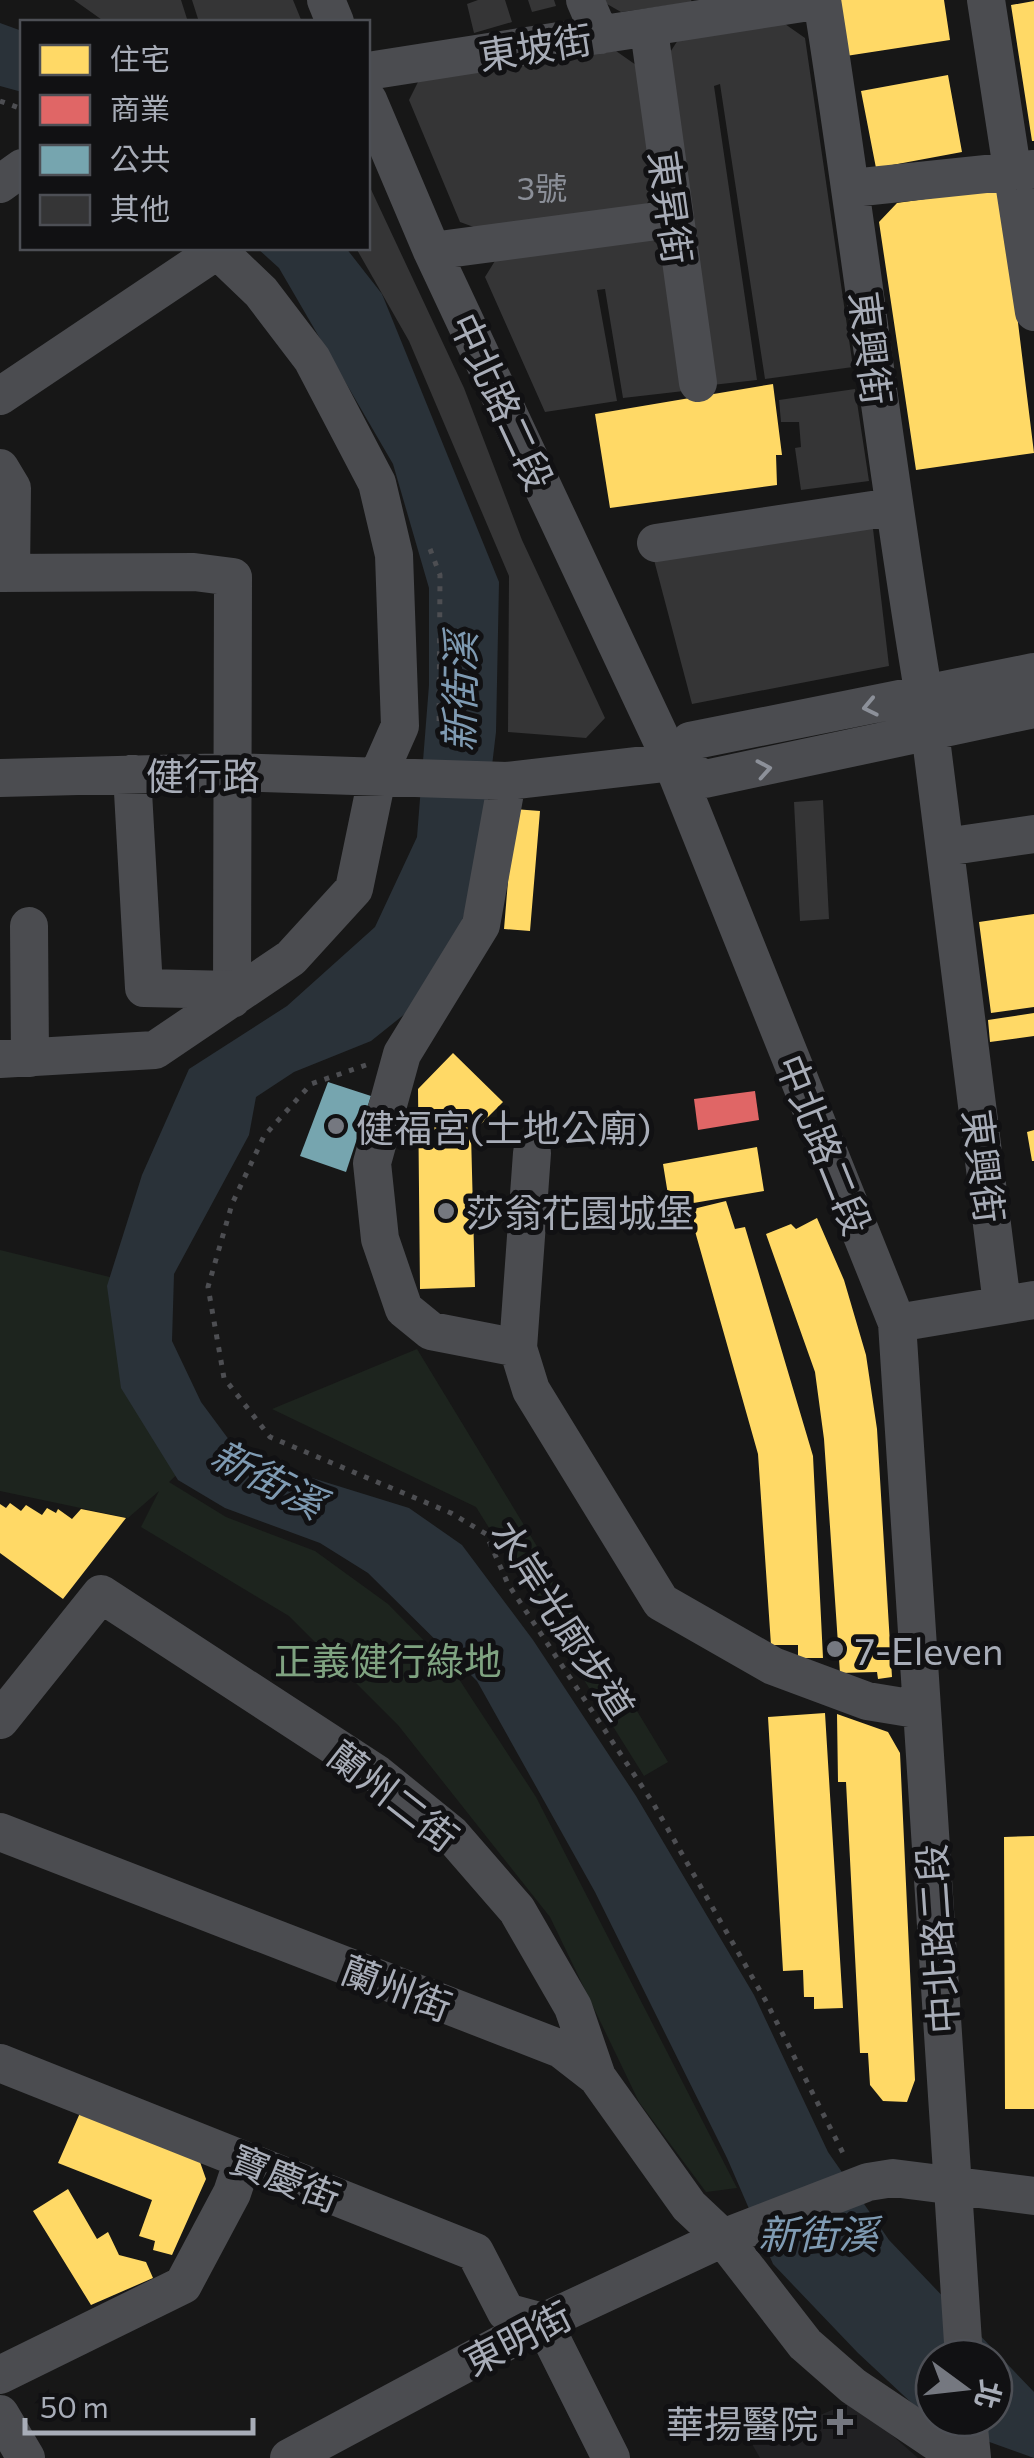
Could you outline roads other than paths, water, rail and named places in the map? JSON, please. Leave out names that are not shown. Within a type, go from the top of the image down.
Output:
[{"type":"street","points":[[586,0],[600,36]]},
{"type":"street","name":"東坡街","points":[[370,71],[822,0]]},
{"type":"street","name":"東興街","points":[[822,0],[852,188],[892,507],[1018,1302]]},
{"type":"street","points":[[986,0],[1023,170],[1034,312]]},
{"type":"street","name":"東昇街","points":[[648,30],[698,383]]},
{"type":"street","name":"中北路二段","points":[[370,105],[432,251],[672,762],[897,1323],[962,2338]]},
{"type":"street","points":[[852,188],[1023,170]]},
{"type":"street","points":[[432,251],[672,219]]},
{"type":"street","points":[[0,396],[215,250]]},
{"type":"street","points":[[29,926],[15,1058],[155,1050],[290,958],[354,889],[391,778],[400,726],[394,556],[377,482],[312,359],[261,292],[217,250]]},
{"type":"street","points":[[0,468],[12,488],[6,573],[194,572],[233,577],[232,994]]},
{"type":"street","points":[[656,543],[892,507]]},
{"type":"street","points":[[518,1348],[432,1331],[404,1308],[380,1239],[372,1163],[402,1054],[481,925],[502,780],[672,762],[705,779],[927,714],[1034,672]]},
{"type":"street","points":[[927,714],[1034,709]]},
{"type":"street","name":"健行路","points":[[0,778],[234,772],[502,780]]},
{"type":"street","points":[[132,774],[144,988],[232,994]]},
{"type":"street","points":[[945,847],[1034,834]]},
{"type":"street","points":[[532,1154],[518,1348],[531,1390],[662,1602],[773,1666],[868,1701],[922,1710]]},
{"type":"street","points":[[897,1323],[1018,1302]]},
{"type":"street","name":"蘭州二街","points":[[0,1720],[101,1594],[377,1774],[452,1834],[517,1910],[573,2007],[597,2077]]},
{"type":"street","name":"蘭州街","points":[[0,1832],[562,2049],[597,2077],[689,2206],[736,2234],[805,2344],[854,2386],[967,2446]]},
{"type":"street","name":"寶慶街","points":[[0,2063],[475,2252],[506,2312],[543,2322]]},
{"type":"street","points":[[0,2375],[183,2285],[232,2193],[244,2160]]},
{"type":"street","name":"東明街","points":[[290,2458],[543,2322],[736,2234],[858,2172],[952,2183]]},
{"type":"street","points":[[952,2183],[1034,2196]]},
{"type":"street","points":[[543,2322],[611,2458]]},
{"type":"street","points":[[0,2414],[26,2458]]},
{"type":"water","points":[[0,23],[20,30],[20,91],[0,86]]},
{"type":"water","name":"新街溪","points":[[259,250],[348,250],[382,294],[499,582],[496,732],[483,842],[460,930],[411,1009],[371,1041],[294,1072],[256,1097],[249,1135],[174,1274],[172,1341],[201,1402],[241,1456],[409,1508],[462,1545],[533,1640],[636,1796],[754,1995],[828,2152],[889,2240],[982,2338],[914,2338],[914,2405],[773,2264],[727,2158],[595,1892],[477,1681],[368,1573],[320,1543],[225,1508],[178,1480],[121,1388],[107,1286],[142,1175],[189,1069],[287,1006],[375,927],[417,837],[429,685],[429,588],[393,464],[279,268]]},
{"type":"water","name":"新街溪","points":[[1014,2371],[1034,2392],[1034,2458],[978,2438],[1014,2438]]},
{"type":"place","name":"健福宮(土地公廟)","points":[[336,1126]]},
{"type":"place","name":"莎翁花園城堡","points":[[446,1211]]},
{"type":"place","name":"7-Eleven","points":[[835,1649]]},
{"type":"place","name":"華揚醫院","points":[[840,2422]]},
{"type":"park label","name":"正義健行綠地","points":[[388,1659]]}]
